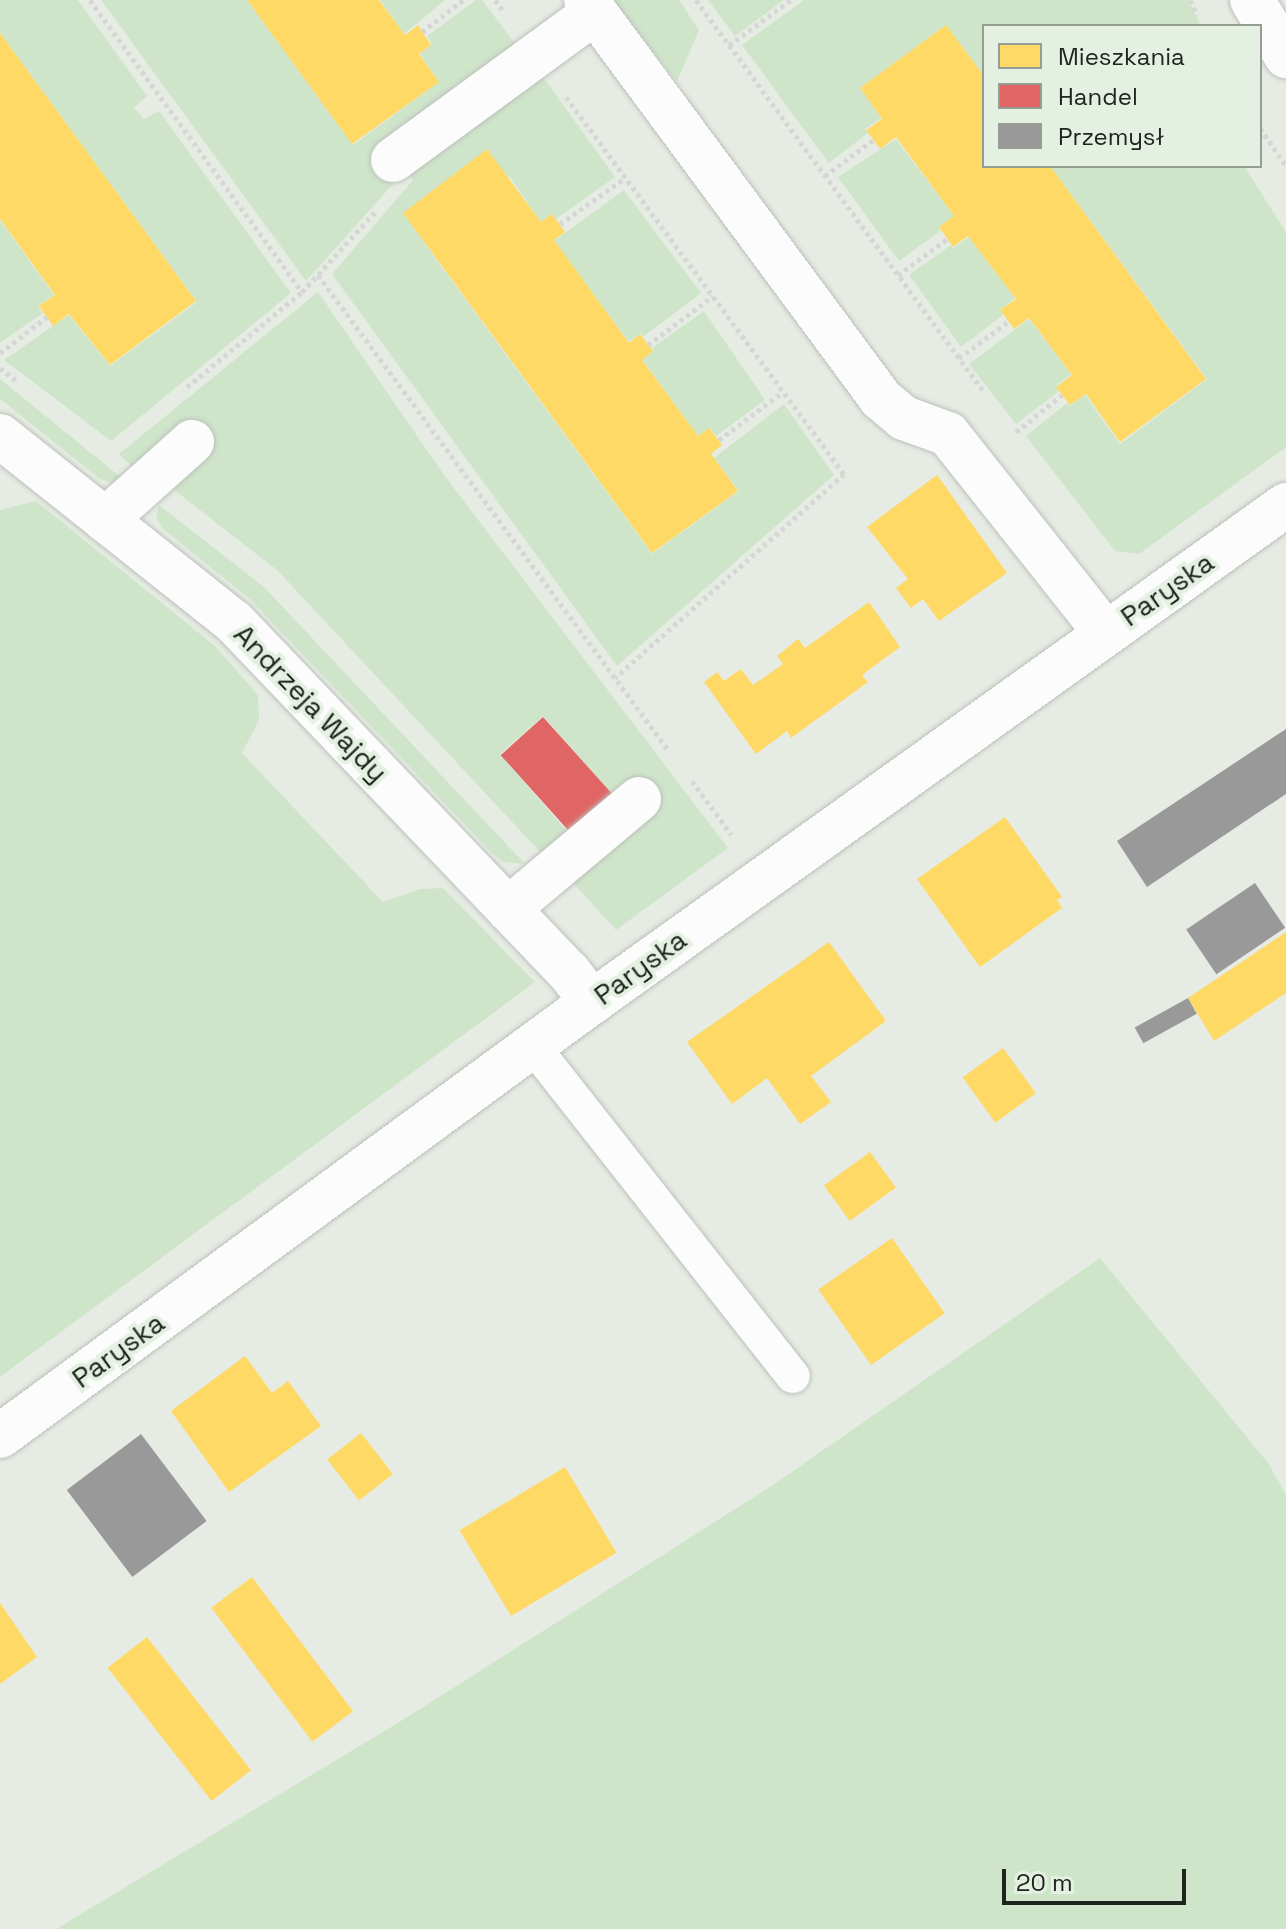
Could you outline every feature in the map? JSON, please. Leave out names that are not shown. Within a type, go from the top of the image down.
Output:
[{"type":"street","points":[[1252,0],[1286,56]]},
{"type":"street","points":[[393,160],[536,56],[591,6],[880,398],[904,418],[948,434],[1106,633]]},
{"type":"street","name":"Andrzeja Wajdy","points":[[0,436],[234,622],[569,972],[592,1002]]},
{"type":"street","points":[[105,520],[192,442]]},
{"type":"street","name":"Paryska","points":[[0,1436],[592,1002],[1286,505]]},
{"type":"street","points":[[508,909],[639,799]]},
{"type":"lane","points":[[533,1046],[793,1376]]},
{"type":"path","points":[[90,0],[302,292]]},
{"type":"path","points":[[422,32],[463,0]]},
{"type":"path","points":[[495,0],[844,474],[615,678]]},
{"type":"path","points":[[696,0],[987,396]]},
{"type":"path","points":[[729,45],[791,0]]},
{"type":"path","points":[[1262,131],[1286,166]]},
{"type":"path","points":[[825,176],[873,140]]},
{"type":"path","points":[[179,393],[302,292],[318,275],[406,176],[393,160]]},
{"type":"path","points":[[560,224],[625,178]]},
{"type":"path","points":[[898,275],[947,239]]},
{"type":"path","points":[[318,275],[678,762]]},
{"type":"path","points":[[648,345],[713,296]]},
{"type":"path","points":[[0,353],[47,317]]},
{"type":"path","points":[[959,358],[1009,321]]},
{"type":"path","points":[[719,440],[783,392]]},
{"type":"path","points":[[1015,433],[1062,395]]},
{"type":"path","points":[[1006,421],[1024,446]]},
{"type":"path","points":[[687,774],[741,847]]},
{"type":"green space","points":[[0,0],[78,0],[147,96],[134,107],[144,119],[159,111],[291,293],[111,441],[4,360],[69,315],[110,366],[197,302],[0,33]]},
{"type":"green space","points":[[101,0],[247,0],[353,145],[439,82],[420,54],[432,44],[427,36],[476,0],[482,0],[517,46],[306,281]]},
{"type":"green space","points":[[380,0],[445,0],[404,34]]},
{"type":"green space","points":[[612,0],[679,0],[699,30],[677,81]]},
{"type":"green space","points":[[708,0],[784,0],[735,36]]},
{"type":"green space","points":[[804,0],[1189,0],[1200,24],[982,24],[982,73],[946,25],[860,88],[881,118],[865,129],[868,133],[829,163],[742,45]]},
{"type":"green space","points":[[541,74],[615,177],[556,219],[552,214],[541,222],[509,176],[422,240],[652,554],[739,491],[714,458],[784,404],[834,475],[617,666],[332,274],[413,180],[407,170]]},
{"type":"green space","points":[[896,139],[954,216],[939,227],[940,231],[899,261],[838,177]]},
{"type":"green space","points":[[1051,168],[1245,168],[1286,232],[1286,447],[1139,554],[1115,551],[1026,436],[1067,403],[1070,406],[1085,395],[1120,444],[1207,379]]},
{"type":"green space","points":[[624,190],[701,293],[643,337],[641,333],[629,342],[554,241]]},
{"type":"green space","points":[[0,220],[54,295],[38,306],[43,313],[0,343]]},
{"type":"green space","points":[[969,237],[1015,298],[1000,310],[1003,315],[961,347],[909,275],[951,245],[953,248]]},
{"type":"green space","points":[[318,292],[444,475],[728,848],[616,930],[567,876],[617,799],[543,716],[500,754],[569,834],[543,855],[277,570],[169,486],[135,469],[119,454]]},
{"type":"green space","points":[[704,311],[765,400],[716,436],[710,428],[698,436],[642,359],[653,351],[652,348]]},
{"type":"green space","points":[[1029,319],[1071,374],[1056,386],[1059,391],[1016,424],[969,364]]},
{"type":"green space","points":[[0,379],[123,479],[112,483],[100,479],[0,399]]},
{"type":"green space","points":[[36,501],[215,646],[258,695],[259,720],[242,753],[383,902],[420,889],[443,888],[535,982],[0,1377],[0,510]]},
{"type":"green space","points":[[159,505],[264,587],[525,864],[503,862],[491,852],[251,600],[162,528],[156,517]]},
{"type":"green space","points":[[1100,1258],[1268,1463],[1286,1495],[1286,1929],[56,1929],[401,1721],[770,1487]]},
{"type":"building: Mieszkania","points":[[247,0],[379,0],[405,35],[418,25],[431,45],[419,54],[439,82],[352,144]]},
{"type":"building: Mieszkania","points":[[946,25],[982,73],[982,168],[1051,168],[1206,379],[1120,442],[1086,394],[1070,405],[1056,387],[1072,375],[1029,318],[1014,329],[1000,310],[1016,299],[968,236],[953,247],[939,227],[954,216],[896,137],[880,149],[866,130],[882,119],[860,88]]},
{"type":"building: Mieszkania","points":[[0,33],[196,301],[110,365],[69,314],[53,326],[39,306],[55,295],[0,219]]},
{"type":"building: Mieszkania","points":[[487,149],[541,222],[552,214],[565,232],[554,240],[629,343],[640,334],[653,351],[642,360],[698,436],[709,428],[722,445],[711,454],[738,491],[652,553],[403,213]]},
{"type":"building: Mieszkania","points":[[937,475],[1007,573],[939,621],[923,599],[911,608],[896,588],[908,579],[867,527]]},
{"type":"building: Mieszkania","points":[[869,602],[900,647],[862,675],[868,682],[791,738],[787,731],[756,754],[704,682],[717,672],[724,681],[741,669],[753,685],[783,664],[777,656],[798,639],[805,648]]},
{"type":"building: Mieszkania","points":[[1005,817],[1062,897],[1057,900],[1062,908],[980,967],[917,879]]},
{"type":"building: Mieszkania","points":[[1286,932],[1286,993],[1214,1041],[1188,998]]},
{"type":"building: Mieszkania","points":[[829,942],[886,1021],[811,1076],[831,1102],[800,1124],[767,1078],[732,1104],[687,1042]]},
{"type":"building: Mieszkania","points":[[1003,1048],[1036,1093],[995,1123],[963,1077]]},
{"type":"building: Mieszkania","points":[[870,1152],[896,1188],[850,1221],[824,1186]]},
{"type":"building: Mieszkania","points":[[892,1238],[945,1313],[871,1365],[818,1290]]},
{"type":"building: Mieszkania","points":[[245,1356],[272,1393],[288,1381],[321,1426],[229,1492],[171,1411]]},
{"type":"building: Mieszkania","points":[[361,1433],[393,1474],[359,1500],[327,1459]]},
{"type":"building: Mieszkania","points":[[565,1467],[617,1553],[511,1616],[460,1530]]},
{"type":"building: Mieszkania","points":[[252,1577],[353,1711],[312,1742],[211,1608]]},
{"type":"building: Mieszkania","points":[[0,1603],[37,1657],[0,1684]]},
{"type":"building: Mieszkania","points":[[147,1637],[251,1770],[212,1801],[108,1668]]},
{"type":"building: Handel","points":[[543,717],[617,799],[574,837],[501,755]]},
{"type":"building: Przemysł","points":[[1286,729],[1286,794],[1147,887],[1117,841]]},
{"type":"building: Przemysł","points":[[1255,883],[1285,928],[1216,974],[1186,929]]},
{"type":"building: Przemysł","points":[[1188,998],[1197,1014],[1143,1043],[1135,1028]]},
{"type":"building: Przemysł","points":[[141,1434],[207,1521],[132,1577],[67,1490]]}]
